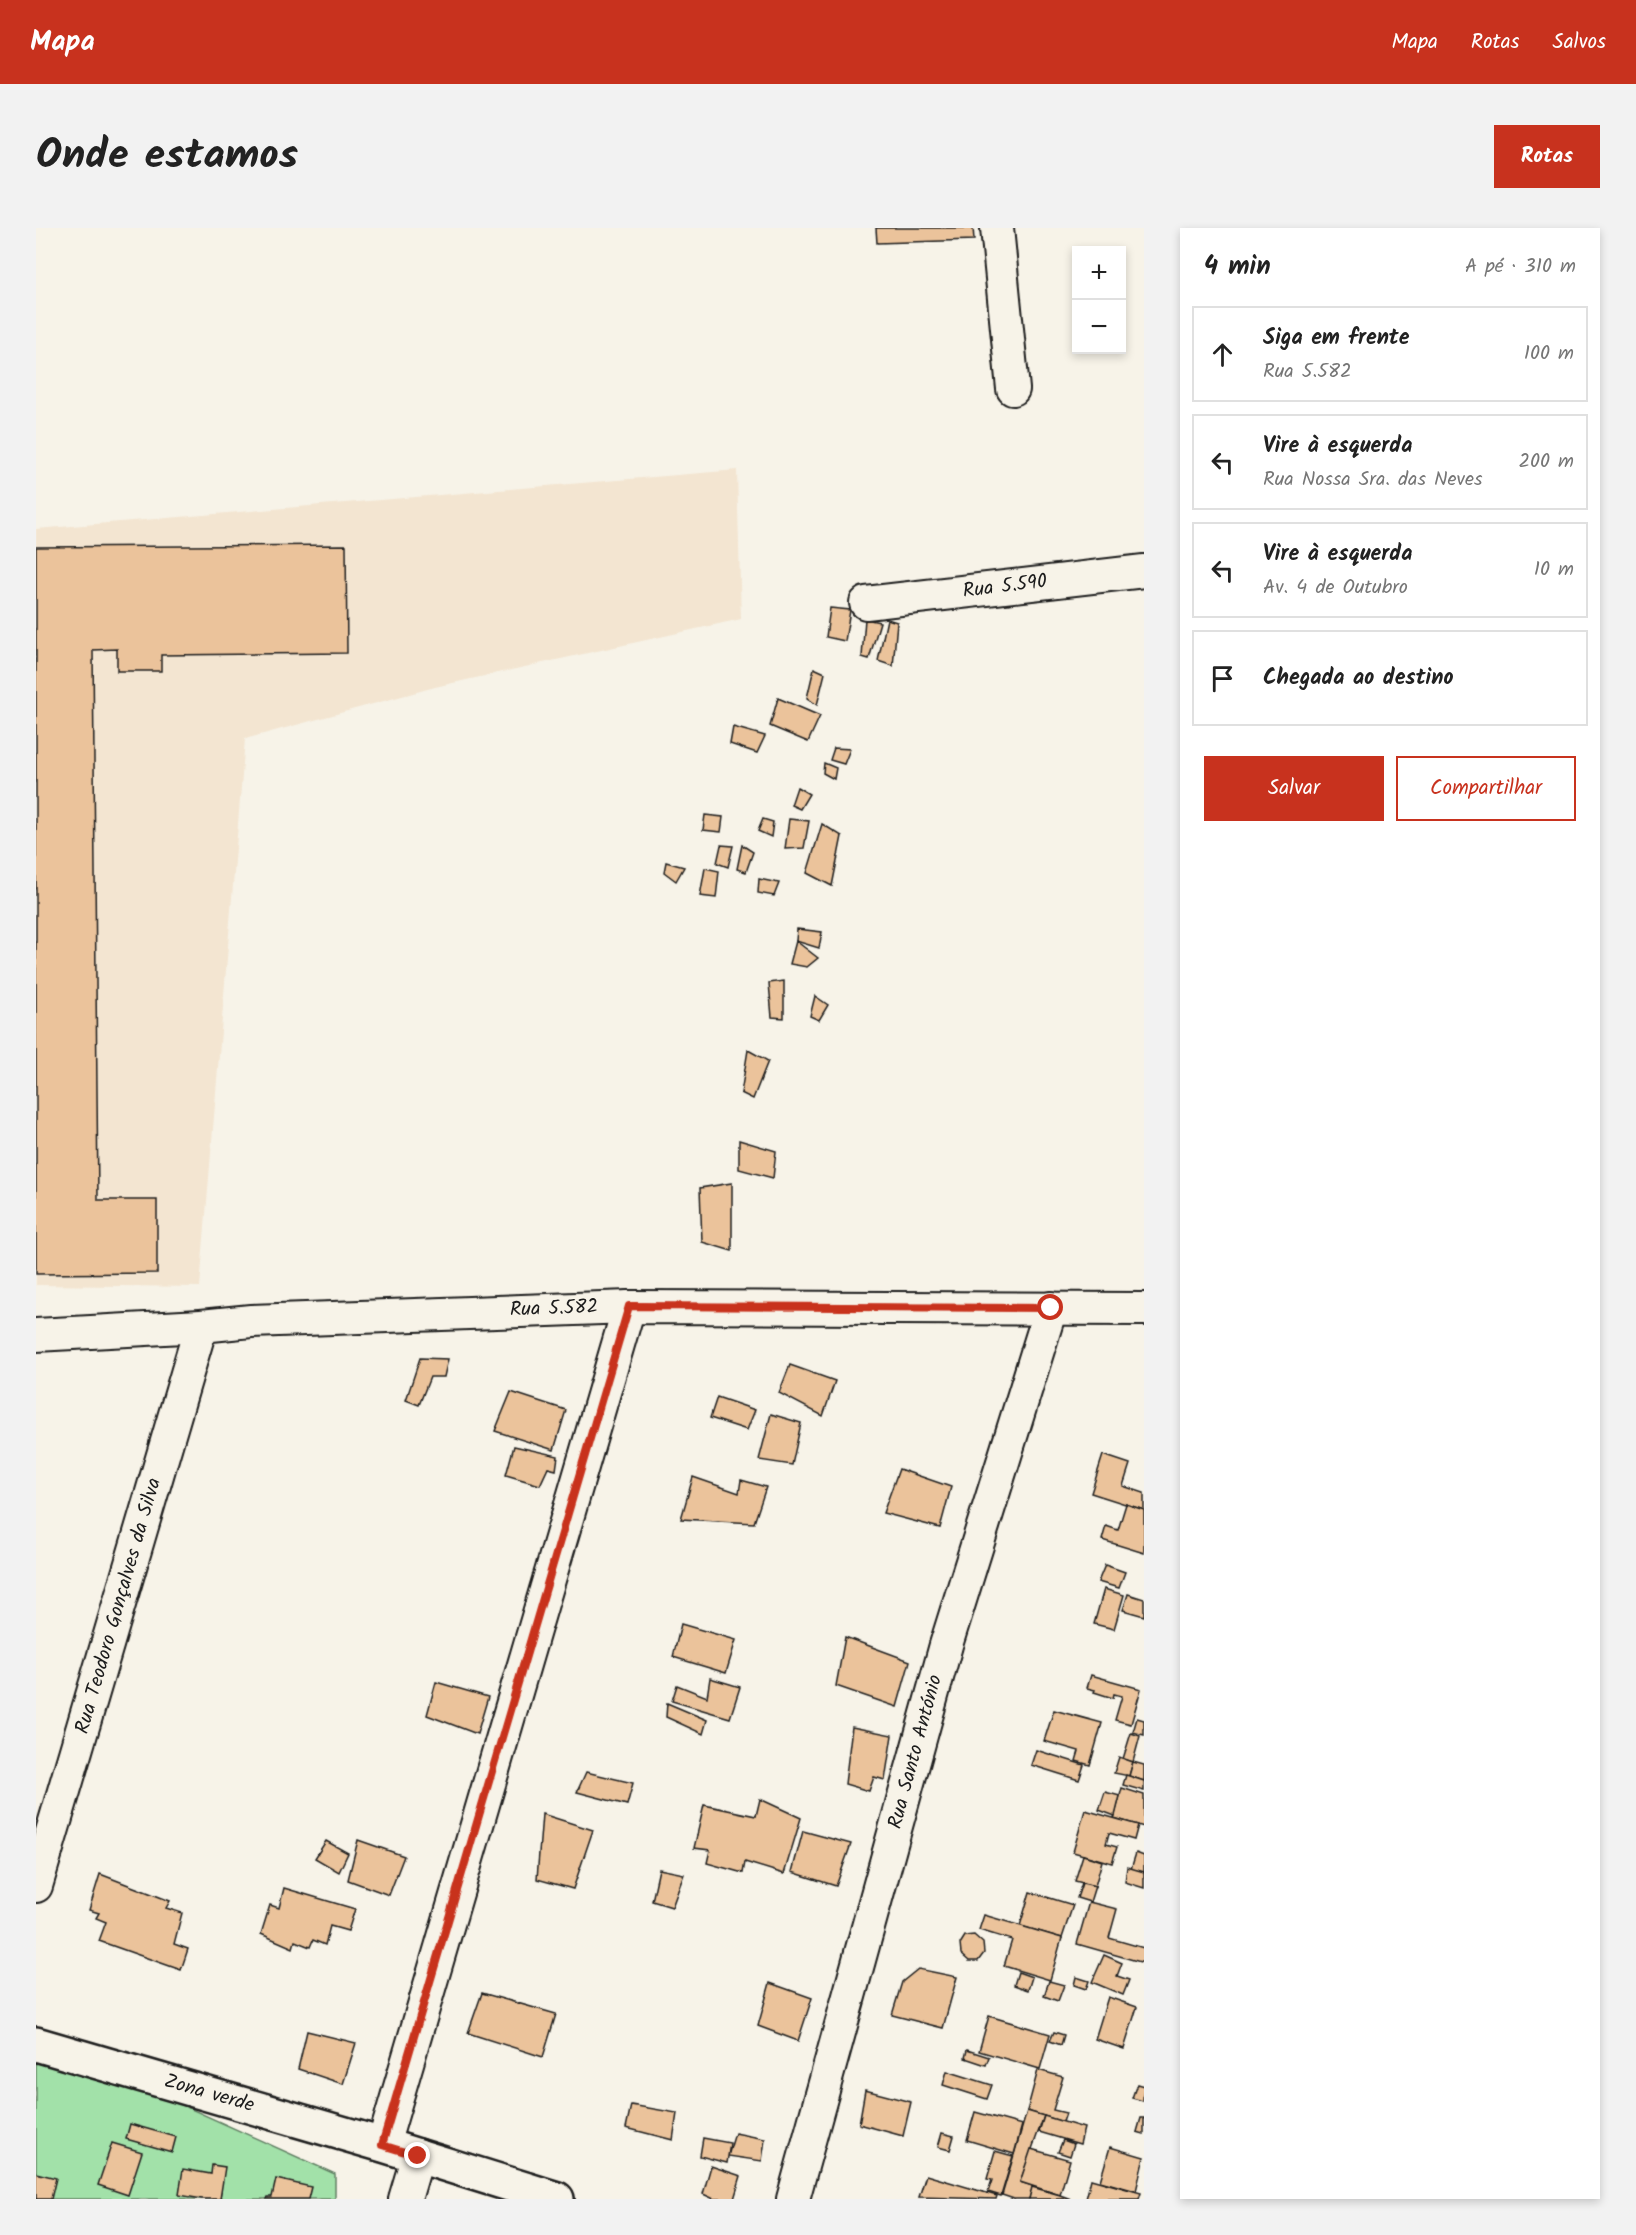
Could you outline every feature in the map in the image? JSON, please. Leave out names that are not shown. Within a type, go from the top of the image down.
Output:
[{"type":"street","points":[[997,228],[1013,389]]},
{"type":"street","name":"Rua 5.590","points":[[866,603],[1144,571]]},
{"type":"street","points":[[382,2145],[629,1306]]},
{"type":"street","name":"Rua 5.582","points":[[36,1335],[251,1321],[629,1306],[1144,1308]]},
{"type":"street","name":"Rua Santo António","points":[[794,2199],[946,1646],[1051,1308]]},
{"type":"street","name":"Rua Teodoro Gonçalves da Silva","points":[[36,1886],[201,1326]]},
{"type":"street","name":"Zona verde","points":[[36,2044],[418,2156]]},
{"type":"street","points":[[405,2199],[418,2156],[557,2199]]},
{"type":"shaded area","points":[[737,470],[741,619],[435,687],[245,739],[200,1287],[36,1285],[36,529]]},
{"type":"green space","points":[[36,2039],[335,2174],[335,2199],[36,2199]]},
{"type":"building","points":[[876,228],[973,228],[974,240],[877,243]]},
{"type":"building","points":[[346,545],[347,653],[161,655],[161,671],[117,671],[117,649],[93,650],[98,1200],[157,1200],[157,1273],[36,1274],[36,547]]},
{"type":"building","points":[[830,608],[850,610],[845,641],[826,637]]},
{"type":"building","points":[[865,619],[880,622],[869,659],[862,657]]},
{"type":"building","points":[[887,619],[897,622],[893,666],[878,661]]},
{"type":"building","points":[[814,668],[825,673],[817,705],[807,698]]},
{"type":"building","points":[[778,698],[820,716],[808,742],[770,726]]},
{"type":"building","points":[[733,727],[765,736],[757,753],[730,744]]},
{"type":"building","points":[[834,748],[850,749],[844,764],[830,760]]},
{"type":"building","points":[[824,763],[836,768],[834,779],[823,773]]},
{"type":"building","points":[[797,787],[809,794],[800,809],[791,805]]},
{"type":"building","points":[[705,815],[723,817],[721,832],[703,830]]},
{"type":"building","points":[[763,819],[773,822],[771,837],[758,831]]},
{"type":"building","points":[[789,819],[809,821],[804,848],[785,849]]},
{"type":"building","points":[[822,824],[842,836],[832,886],[807,873]]},
{"type":"building","points":[[721,845],[733,846],[728,867],[717,863]]},
{"type":"building","points":[[742,845],[753,852],[746,872],[737,869]]},
{"type":"building","points":[[666,862],[684,867],[676,881],[664,872]]},
{"type":"building","points":[[705,868],[719,871],[716,898],[700,896]]},
{"type":"building","points":[[759,879],[779,883],[774,896],[758,893]]},
{"type":"building","points":[[797,929],[822,932],[819,948],[796,941]]},
{"type":"building","points":[[796,941],[818,958],[807,967],[790,964]]},
{"type":"building","points":[[784,981],[784,1018],[772,1017],[769,983]]},
{"type":"building","points":[[815,996],[828,1005],[819,1020],[810,1016]]},
{"type":"building","points":[[748,1050],[768,1061],[753,1099],[741,1093]]},
{"type":"building","points":[[739,1140],[776,1151],[773,1178],[739,1169]]},
{"type":"building","points":[[732,1183],[732,1251],[702,1242],[700,1188]]},
{"type":"building","points":[[420,1358],[448,1359],[444,1377],[430,1377],[419,1405],[406,1400]]},
{"type":"building","points":[[790,1365],[835,1381],[823,1416],[779,1393]]},
{"type":"building","points":[[511,1392],[566,1410],[554,1450],[495,1431]]},
{"type":"building","points":[[717,1397],[755,1410],[747,1430],[710,1418]]},
{"type":"building","points":[[771,1414],[801,1423],[792,1465],[759,1460]]},
{"type":"building","points":[[514,1446],[558,1456],[556,1470],[548,1468],[540,1485],[506,1475]]},
{"type":"building","points":[[1103,1455],[1130,1464],[1123,1486],[1144,1493],[1144,1510],[1091,1493]]},
{"type":"building","points":[[899,1469],[951,1487],[940,1528],[883,1513]]},
{"type":"building","points":[[693,1477],[739,1493],[741,1480],[766,1487],[754,1523],[681,1519]]},
{"type":"building","points":[[1126,1504],[1144,1510],[1144,1553],[1102,1540],[1106,1526],[1118,1530]]},
{"type":"building","points":[[1105,1565],[1125,1572],[1119,1588],[1098,1582]]},
{"type":"building","points":[[1104,1589],[1124,1595],[1114,1629],[1094,1624]]},
{"type":"building","points":[[1128,1594],[1144,1599],[1144,1616],[1123,1610]]},
{"type":"building","points":[[681,1624],[736,1640],[726,1673],[673,1657]]},
{"type":"building","points":[[845,1637],[910,1661],[897,1707],[836,1686]]},
{"type":"building","points":[[1091,1675],[1141,1689],[1131,1724],[1115,1720],[1122,1696],[1114,1694],[1113,1698],[1087,1688]]},
{"type":"building","points":[[710,1678],[740,1687],[730,1718],[672,1701],[677,1685],[707,1697]]},
{"type":"building","points":[[436,1682],[488,1697],[477,1734],[427,1715]]},
{"type":"building","points":[[667,1703],[707,1720],[703,1734],[666,1717]]},
{"type":"building","points":[[1054,1710],[1102,1723],[1090,1765],[1076,1761],[1079,1751],[1044,1741]]},
{"type":"building","points":[[1137,1718],[1144,1720],[1144,1735],[1133,1732]]},
{"type":"building","points":[[852,1727],[892,1735],[885,1780],[874,1777],[869,1791],[845,1784]]},
{"type":"building","points":[[1131,1733],[1140,1736],[1133,1762],[1123,1759]]},
{"type":"building","points":[[1036,1750],[1084,1765],[1079,1780],[1031,1765]]},
{"type":"building","points":[[1119,1757],[1133,1762],[1129,1776],[1114,1773]]},
{"type":"building","points":[[1133,1762],[1144,1765],[1144,1781],[1129,1776]]},
{"type":"building","points":[[586,1772],[633,1783],[627,1805],[577,1792]]},
{"type":"building","points":[[1126,1775],[1144,1781],[1144,1791],[1123,1785]]},
{"type":"building","points":[[1122,1788],[1144,1795],[1144,1827],[1114,1818]]},
{"type":"building","points":[[1105,1792],[1120,1796],[1115,1816],[1099,1810]]},
{"type":"building","points":[[760,1799],[801,1818],[784,1874],[745,1862],[743,1873],[707,1863],[710,1850],[694,1848],[704,1805],[756,1816]]},
{"type":"building","points":[[1085,1810],[1138,1825],[1134,1840],[1109,1833],[1106,1844],[1117,1847],[1112,1863],[1073,1852]]},
{"type":"building","points":[[542,1814],[593,1830],[573,1889],[537,1879]]},
{"type":"building","points":[[803,1831],[851,1844],[836,1886],[792,1872]]},
{"type":"building","points":[[358,1840],[404,1856],[389,1895],[348,1880]]},
{"type":"building","points":[[326,1841],[348,1853],[339,1872],[315,1858]]},
{"type":"building","points":[[1136,1853],[1144,1856],[1144,1872],[1131,1869]]},
{"type":"building","points":[[1083,1855],[1102,1861],[1095,1886],[1075,1881]]},
{"type":"building","points":[[1127,1867],[1144,1872],[1144,1888],[1125,1882]]},
{"type":"building","points":[[659,1869],[684,1874],[672,1907],[652,1901]]},
{"type":"building","points":[[100,1874],[170,1901],[166,1908],[182,1913],[174,1944],[188,1949],[181,1970],[99,1941],[106,1922],[96,1918],[99,1913],[89,1910]]},
{"type":"building","points":[[1082,1883],[1095,1886],[1090,1902],[1077,1898]]},
{"type":"building","points":[[284,1888],[355,1909],[348,1931],[330,1926],[325,1945],[313,1940],[310,1947],[295,1941],[293,1948],[261,1934],[270,1905],[279,1908]]},
{"type":"building","points":[[1030,1892],[1073,1905],[1062,1938],[1020,1926]]},
{"type":"building","points":[[1089,1902],[1117,1909],[1109,1938],[1144,1948],[1144,1963],[1077,1944]]},
{"type":"building","points":[[984,1915],[1062,1938],[1050,1980],[1004,1966],[1012,1940],[979,1930]]},
{"type":"building","points":[[974,1935],[983,1943],[984,1953],[978,1961],[969,1961],[961,1954],[960,1944],[965,1936]]},
{"type":"building","points":[[1104,1955],[1122,1963],[1117,1976],[1129,1980],[1123,1995],[1092,1982]]},
{"type":"building","points":[[918,1969],[957,1977],[943,2028],[892,2015],[902,1982]]},
{"type":"building","points":[[1018,1972],[1032,1977],[1028,1990],[1014,1985]]},
{"type":"building","points":[[1076,1977],[1089,1981],[1086,1989],[1074,1985]]},
{"type":"building","points":[[1049,1981],[1064,1985],[1058,2001],[1044,1996]]},
{"type":"building","points":[[770,1983],[812,1998],[798,2041],[758,2026]]},
{"type":"building","points":[[482,1993],[556,2014],[543,2057],[468,2033]]},
{"type":"building","points":[[1108,1997],[1137,2007],[1124,2049],[1095,2039]]},
{"type":"building","points":[[989,2016],[1050,2034],[1040,2069],[979,2051]]},
{"type":"building","points":[[307,2031],[356,2043],[343,2084],[298,2069]]},
{"type":"building","points":[[1054,2032],[1064,2035],[1061,2045],[1050,2041]]},
{"type":"building","points":[[967,2050],[989,2057],[986,2065],[965,2058]]},
{"type":"building","points":[[1038,2070],[1063,2077],[1053,2110],[1066,2113],[1063,2122],[1027,2111]]},
{"type":"building","points":[[947,2071],[992,2085],[987,2099],[943,2085]]},
{"type":"building","points":[[1137,2084],[1144,2086],[1143,2101],[1132,2098]]},
{"type":"building","points":[[865,2090],[911,2102],[903,2136],[859,2124]]},
{"type":"building","points":[[631,2105],[677,2113],[673,2140],[626,2128]]},
{"type":"building","points":[[1027,2111],[1044,2116],[1020,2182],[1033,2186],[1029,2199],[1014,2199],[1002,2195]]},
{"type":"building","points":[[975,2112],[1022,2125],[1014,2154],[967,2140]]},
{"type":"building","points":[[1044,2116],[1084,2128],[1080,2144],[1039,2132]]},
{"type":"building","points":[[1141,2118],[1144,2118],[1144,2134],[1137,2132]]},
{"type":"building","points":[[130,2124],[176,2137],[172,2152],[126,2139]]},
{"type":"building","points":[[735,2133],[765,2139],[762,2161],[728,2156]]},
{"type":"building","points":[[942,2133],[954,2136],[950,2150],[938,2147]]},
{"type":"building","points":[[703,2138],[730,2143],[727,2163],[700,2156]]},
{"type":"building","points":[[1063,2140],[1074,2144],[1070,2156],[1058,2152]]},
{"type":"building","points":[[112,2143],[142,2152],[128,2195],[98,2185]]},
{"type":"building","points":[[1110,2147],[1144,2157],[1136,2191],[1100,2181]]},
{"type":"building","points":[[1031,2149],[1070,2160],[1060,2195],[1020,2182]]},
{"type":"building","points":[[995,2151],[1013,2156],[1001,2196],[988,2192],[992,2180],[987,2179]]},
{"type":"building","points":[[212,2165],[225,2167],[220,2199],[179,2195],[183,2169],[211,2174]]},
{"type":"building","points":[[711,2166],[741,2176],[734,2199],[714,2199],[703,2194]]},
{"type":"building","points":[[36,2173],[56,2178],[51,2199],[36,2199]]},
{"type":"building","points":[[926,2175],[997,2196],[996,2199],[919,2197]]},
{"type":"building","points":[[276,2179],[311,2187],[308,2199],[267,2199],[272,2197]]},
{"type":"building","points":[[1091,2179],[1141,2193],[1139,2199],[1086,2199]]},
{"type":"building","points":[[1032,2187],[1060,2195],[1071,2199],[1029,2199]]},
{"type":"route","points":[[418,2156],[382,2145],[629,1306],[1051,1308]]}]
